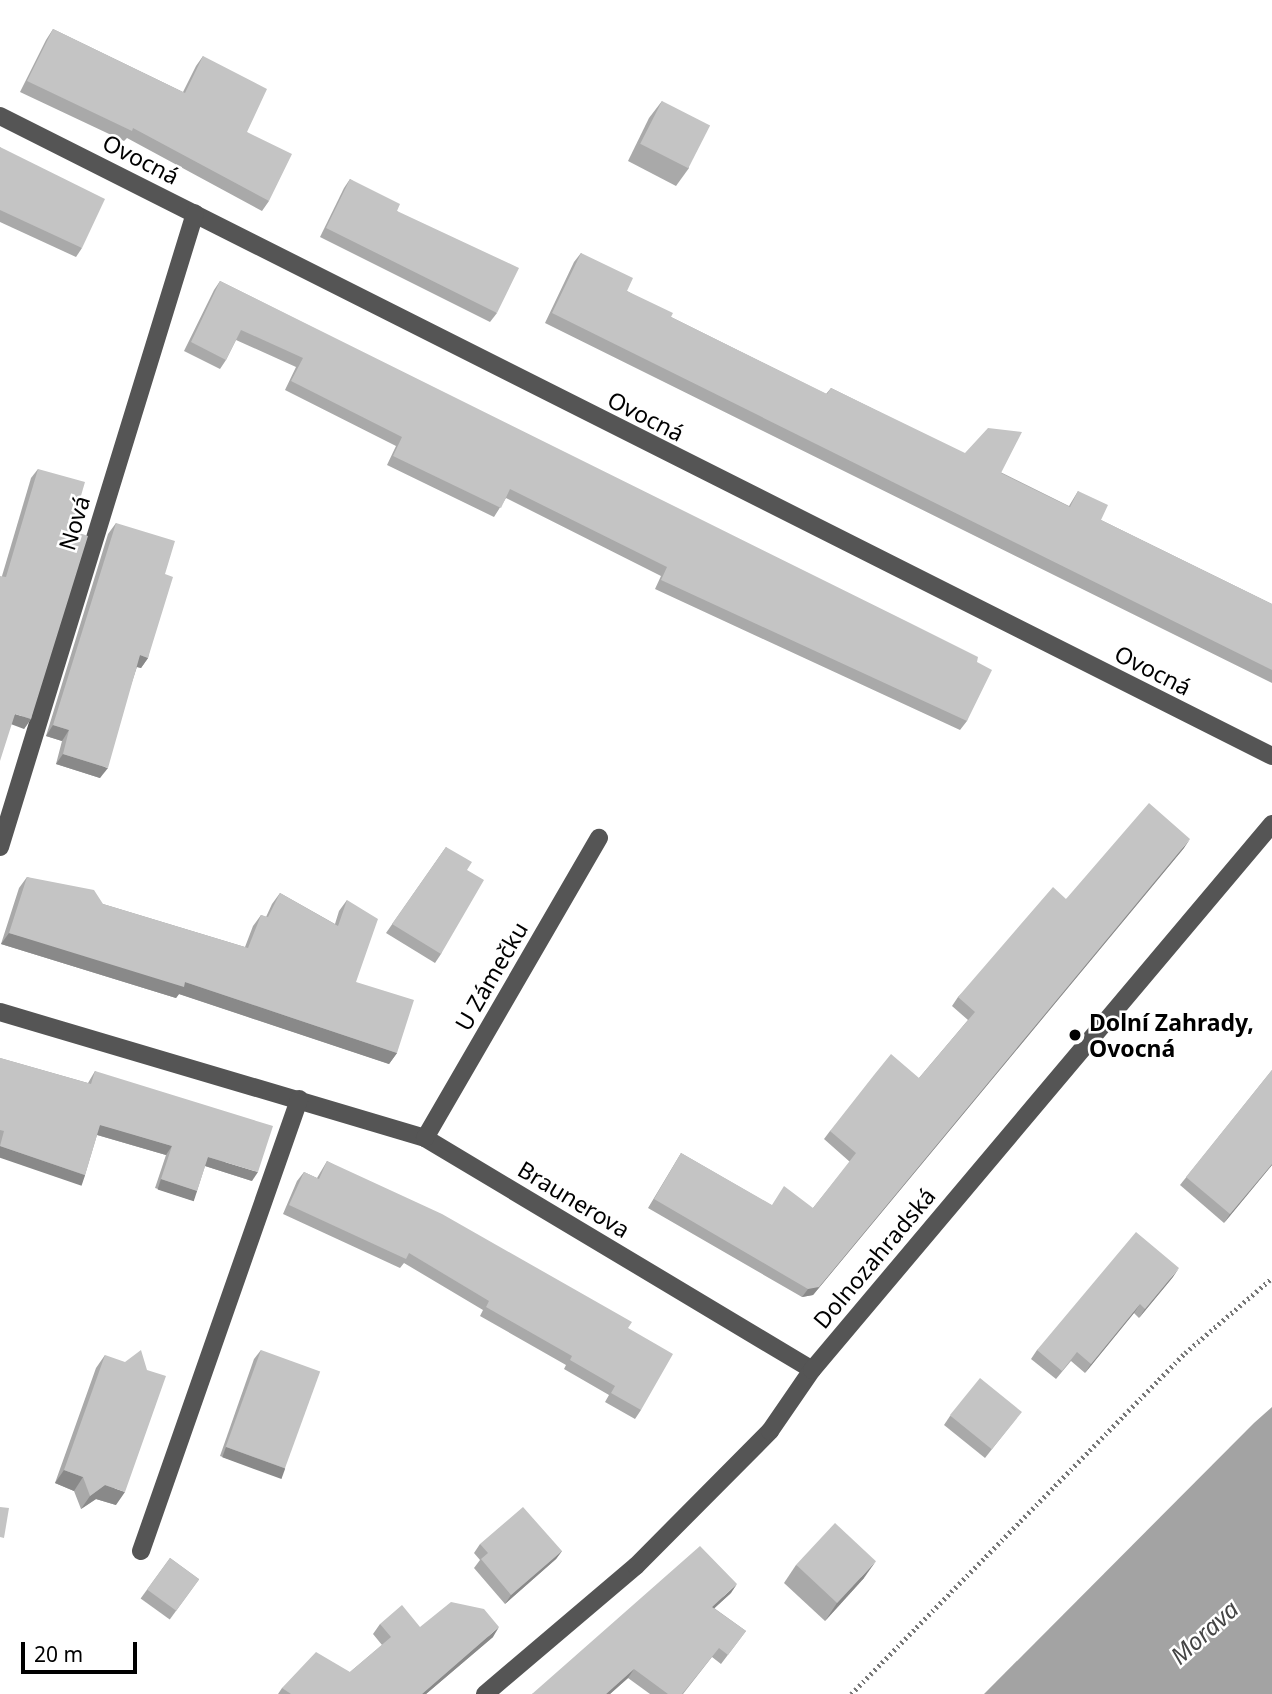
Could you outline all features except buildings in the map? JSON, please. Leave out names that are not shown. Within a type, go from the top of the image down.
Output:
[{"type":"street","name":"Ovocná","points":[[0,116],[1272,756]]},
{"type":"street","name":"Nová","points":[[0,847],[195,213]]},
{"type":"street","name":"Dolnozahradská","points":[[485,1694],[636,1566],[770,1432],[812,1370],[1272,824]]},
{"type":"street","name":"U Zámečku","points":[[425,1138],[599,838]]},
{"type":"street","name":"Braunerova","points":[[0,1012],[299,1098],[425,1138],[812,1370]]},
{"type":"street","points":[[141,1551],[299,1098]]},
{"type":"path","points":[[851,1694],[1185,1353],[1272,1278]]},
{"type":"water","name":"Morava","points":[[1272,1407],[1272,1694],[984,1694],[1254,1423]]},
{"type":"place","name":"Dolní Zahrady, Ovocná","points":[[1075,1035]]}]
